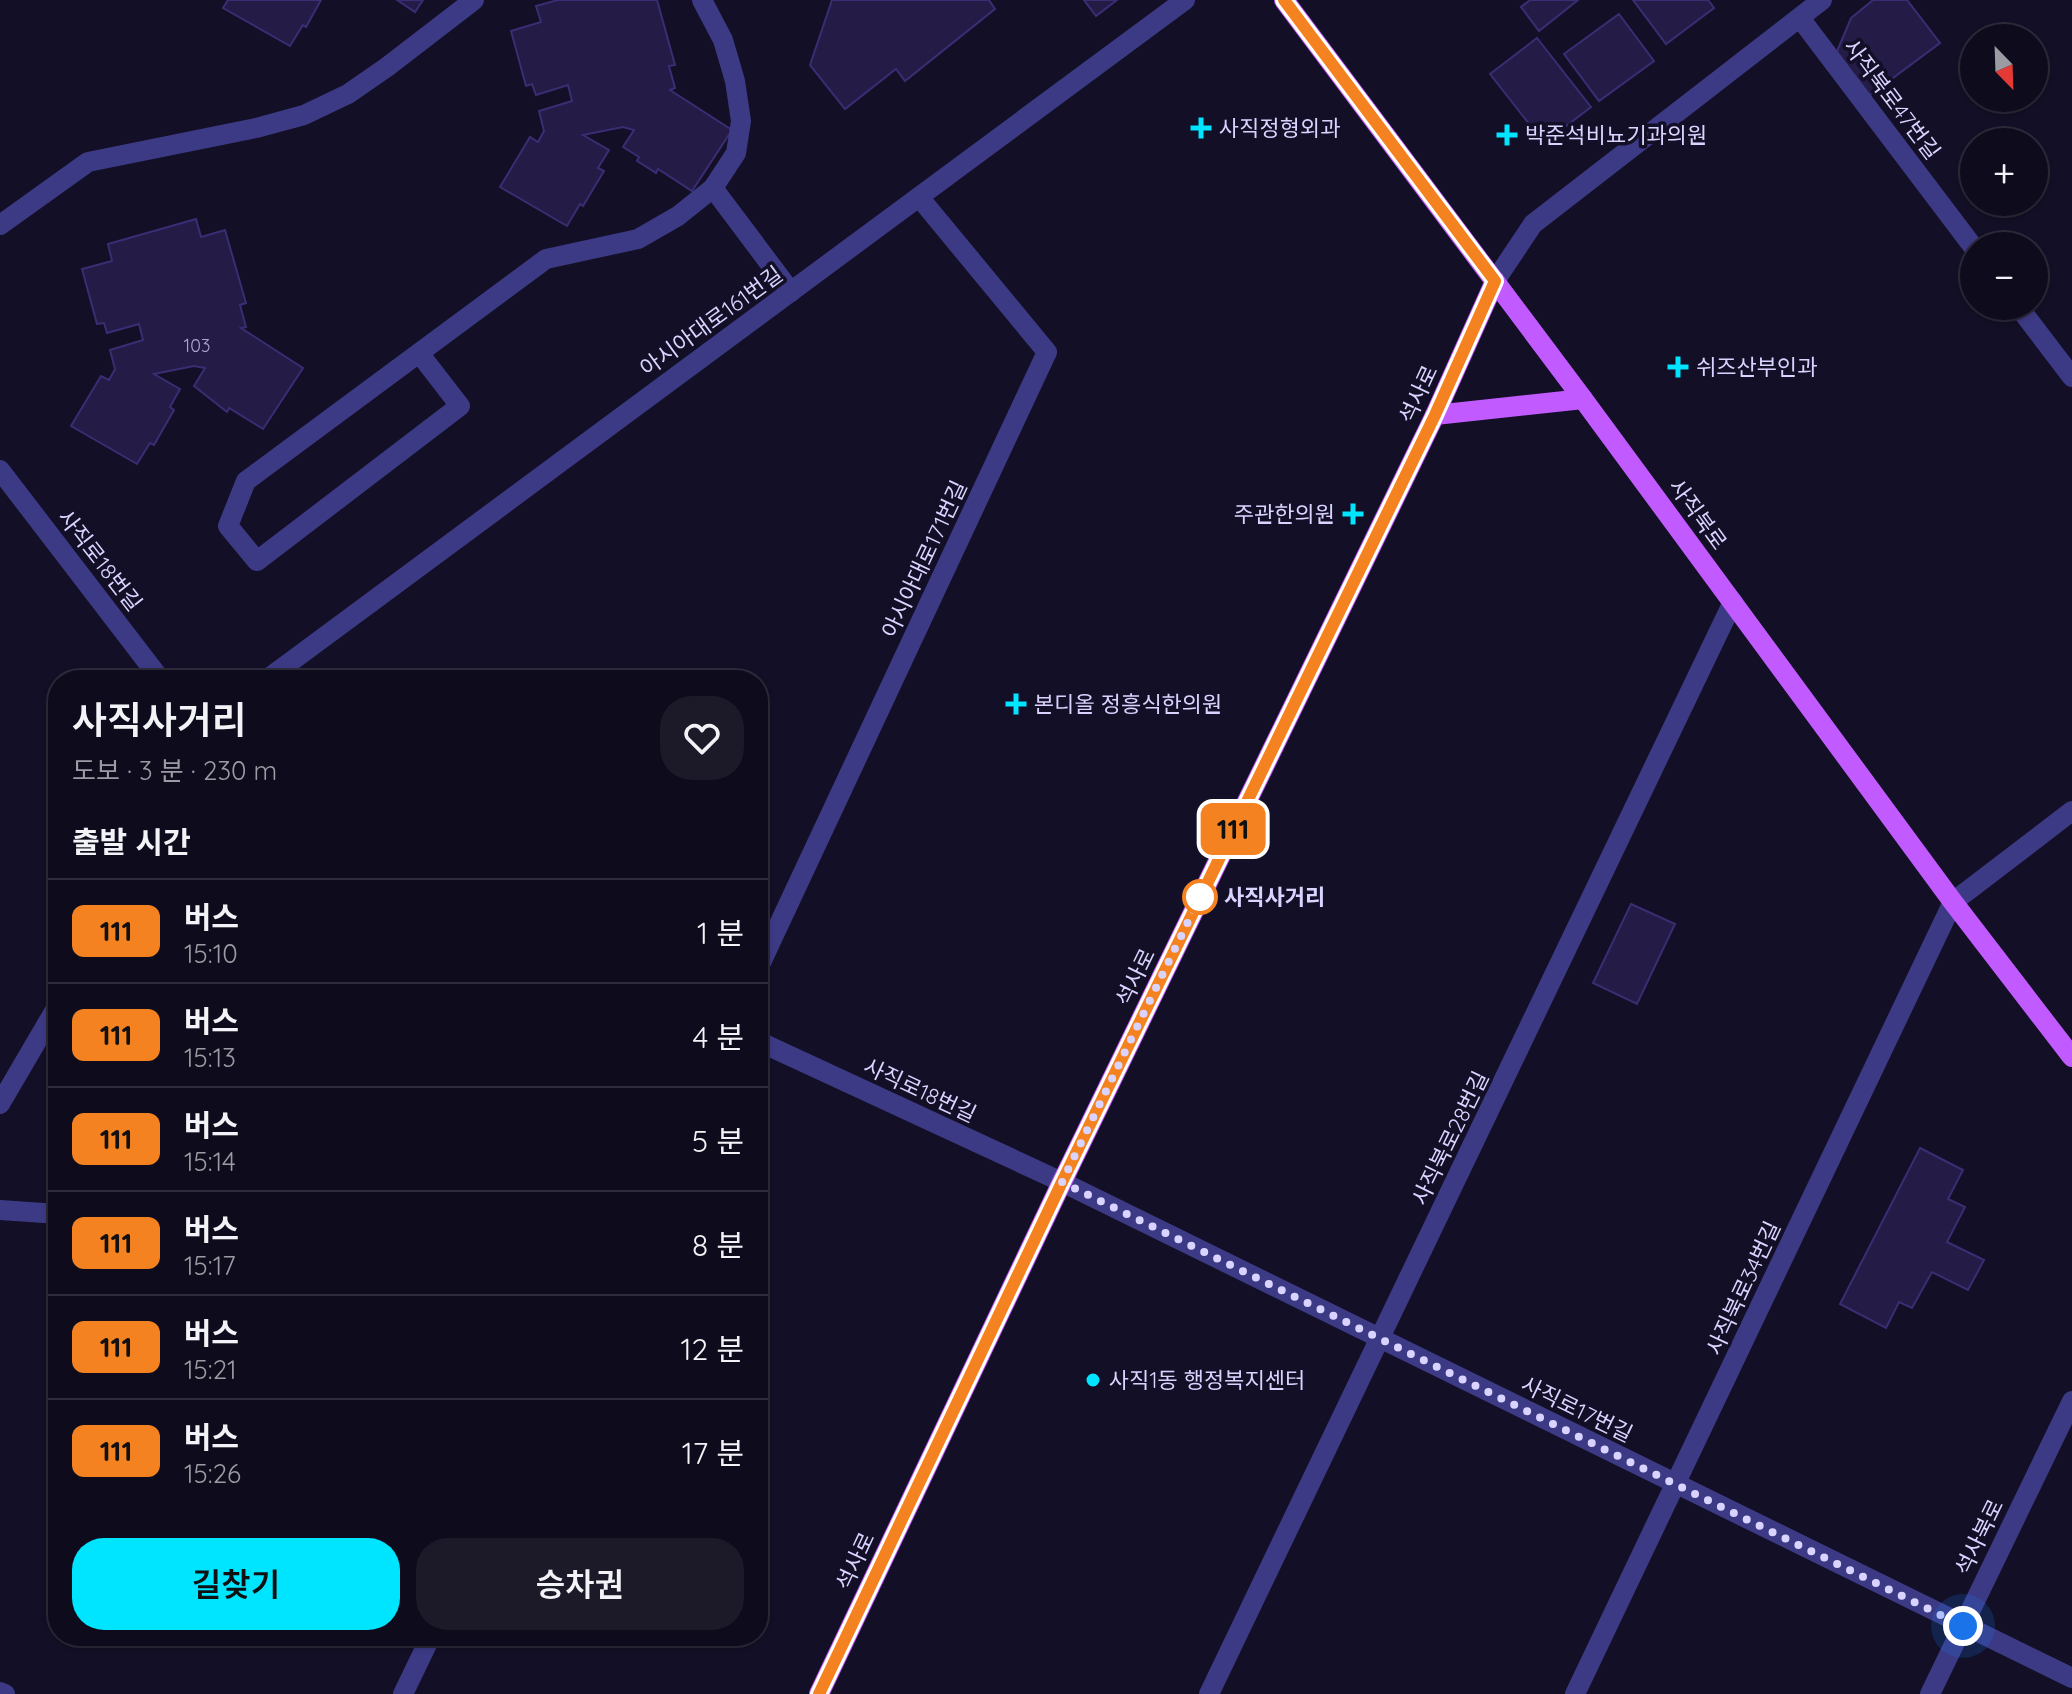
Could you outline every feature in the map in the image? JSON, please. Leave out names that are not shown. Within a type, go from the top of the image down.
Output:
[{"type":"main road","name":"사직북로","points":[[1284,0],[1583,399],[1953,902],[2072,1057]]},
{"type":"main road","name":"석사로","points":[[819,1694],[1062,1182],[1435,415],[1495,281]]},
{"type":"main road","points":[[1435,415],[1583,399]]},
{"type":"street","points":[[0,225],[88,162],[256,128],[304,115],[361,85],[474,0]]},
{"type":"street","points":[[419,353],[460,406],[257,561],[228,526],[246,481],[546,259],[638,239],[678,216],[713,188],[736,153],[741,121],[735,81],[723,40],[702,0]]},
{"type":"street","name":"아시아대로161번길","points":[[280,670],[1185,0]]},
{"type":"street","points":[[1495,281],[1533,224],[1822,0]]},
{"type":"street","name":"사직북로47번길","points":[[1800,18],[1962,232]]},
{"type":"street","points":[[713,188],[791,292]]},
{"type":"street","name":"아시아대로171번길","points":[[768,948],[1047,352],[919,197]]},
{"type":"street","points":[[2029,320],[2072,377]]},
{"type":"street","name":"사직로18번길","points":[[0,470],[153,670]]},
{"type":"street","name":"사직북로28번길","points":[[1209,1694],[1733,602]]},
{"type":"street","points":[[1953,902],[2072,811]]},
{"type":"street","name":"사직북로34번길","points":[[1575,1694],[1953,902]]},
{"type":"street","points":[[0,1104],[48,1022]]},
{"type":"street","name":"사직로18번길","points":[[768,1046],[1062,1182]]},
{"type":"street","name":"사직로17번길","points":[[1062,1182],[2072,1678]]},
{"type":"street","points":[[0,1210],[48,1213]]},
{"type":"street","name":"석사북로","points":[[1930,1694],[2072,1401]]},
{"type":"street","points":[[403,1694],[426,1646]]},
{"type":"building","points":[[228,0],[321,0],[306,27],[303,25],[290,46],[223,8]]},
{"type":"building","points":[[397,0],[423,0],[415,12]]},
{"type":"building","points":[[558,0],[657,0],[675,65],[669,66],[675,88],[670,90],[732,130],[692,191],[658,169],[656,173],[637,161],[639,157],[623,147],[634,130],[623,127],[583,135],[609,150],[598,168],[604,171],[567,226],[500,187],[530,137],[538,142],[544,131],[539,111],[572,101],[568,85],[536,95],[532,84],[526,86],[511,31],[541,22],[536,6]]},
{"type":"building","points":[[832,0],[989,0],[995,9],[905,81],[896,69],[845,109],[810,65]]},
{"type":"building","points":[[1084,0],[1117,0],[1096,16]]},
{"type":"building","points":[[1530,0],[1578,0],[1539,31],[1521,7]]},
{"type":"building","points":[[1633,0],[1708,0],[1714,8],[1666,44]]},
{"type":"building","points":[[1873,0],[1907,0],[1940,43],[1866,98],[1835,56],[1851,18]]},
{"type":"building","points":[[1619,14],[1654,61],[1599,101],[1564,54]]},
{"type":"building","points":[[1537,38],[1591,107],[1544,143],[1490,74]]},
{"type":"building","points":[[196,219],[201,237],[225,230],[246,303],[240,305],[246,327],[241,328],[303,368],[263,429],[229,408],[227,412],[194,386],[205,368],[194,366],[154,374],[180,389],[170,407],[174,410],[154,445],[150,443],[137,464],[71,426],[101,376],[109,380],[115,369],[110,350],[143,340],[139,324],[107,333],[104,323],[97,324],[82,269],[112,261],[108,244]]},
{"type":"building","points":[[1631,904],[1675,924],[1637,1004],[1593,983]]},
{"type":"building","points":[[1920,1148],[1963,1170],[1948,1199],[1965,1207],[1947,1242],[1984,1260],[1968,1290],[1932,1272],[1912,1308],[1899,1302],[1886,1328],[1840,1304]]},
{"type":"bus line","name":"111","points":[[819,1694],[1062,1182],[1435,415],[1495,281],[1284,0]]},
{"type":"place","name":"사직정형외과","points":[[1201,128]]},
{"type":"place","name":"박준석비뇨기과의원","points":[[1507,135]]},
{"type":"place","name":"쉬즈산부인과","points":[[1678,367]]},
{"type":"place","name":"주관한의원","points":[[1353,514]]},
{"type":"place","name":"본디올 정흥식한의원","points":[[1016,704]]},
{"type":"place","name":"사직사거리","points":[[1200,897]]},
{"type":"place","name":"사직1동 행정복지센터","points":[[1093,1380]]},
{"type":"route","points":[[1200,897],[1062,1182],[1963,1626]]}]
